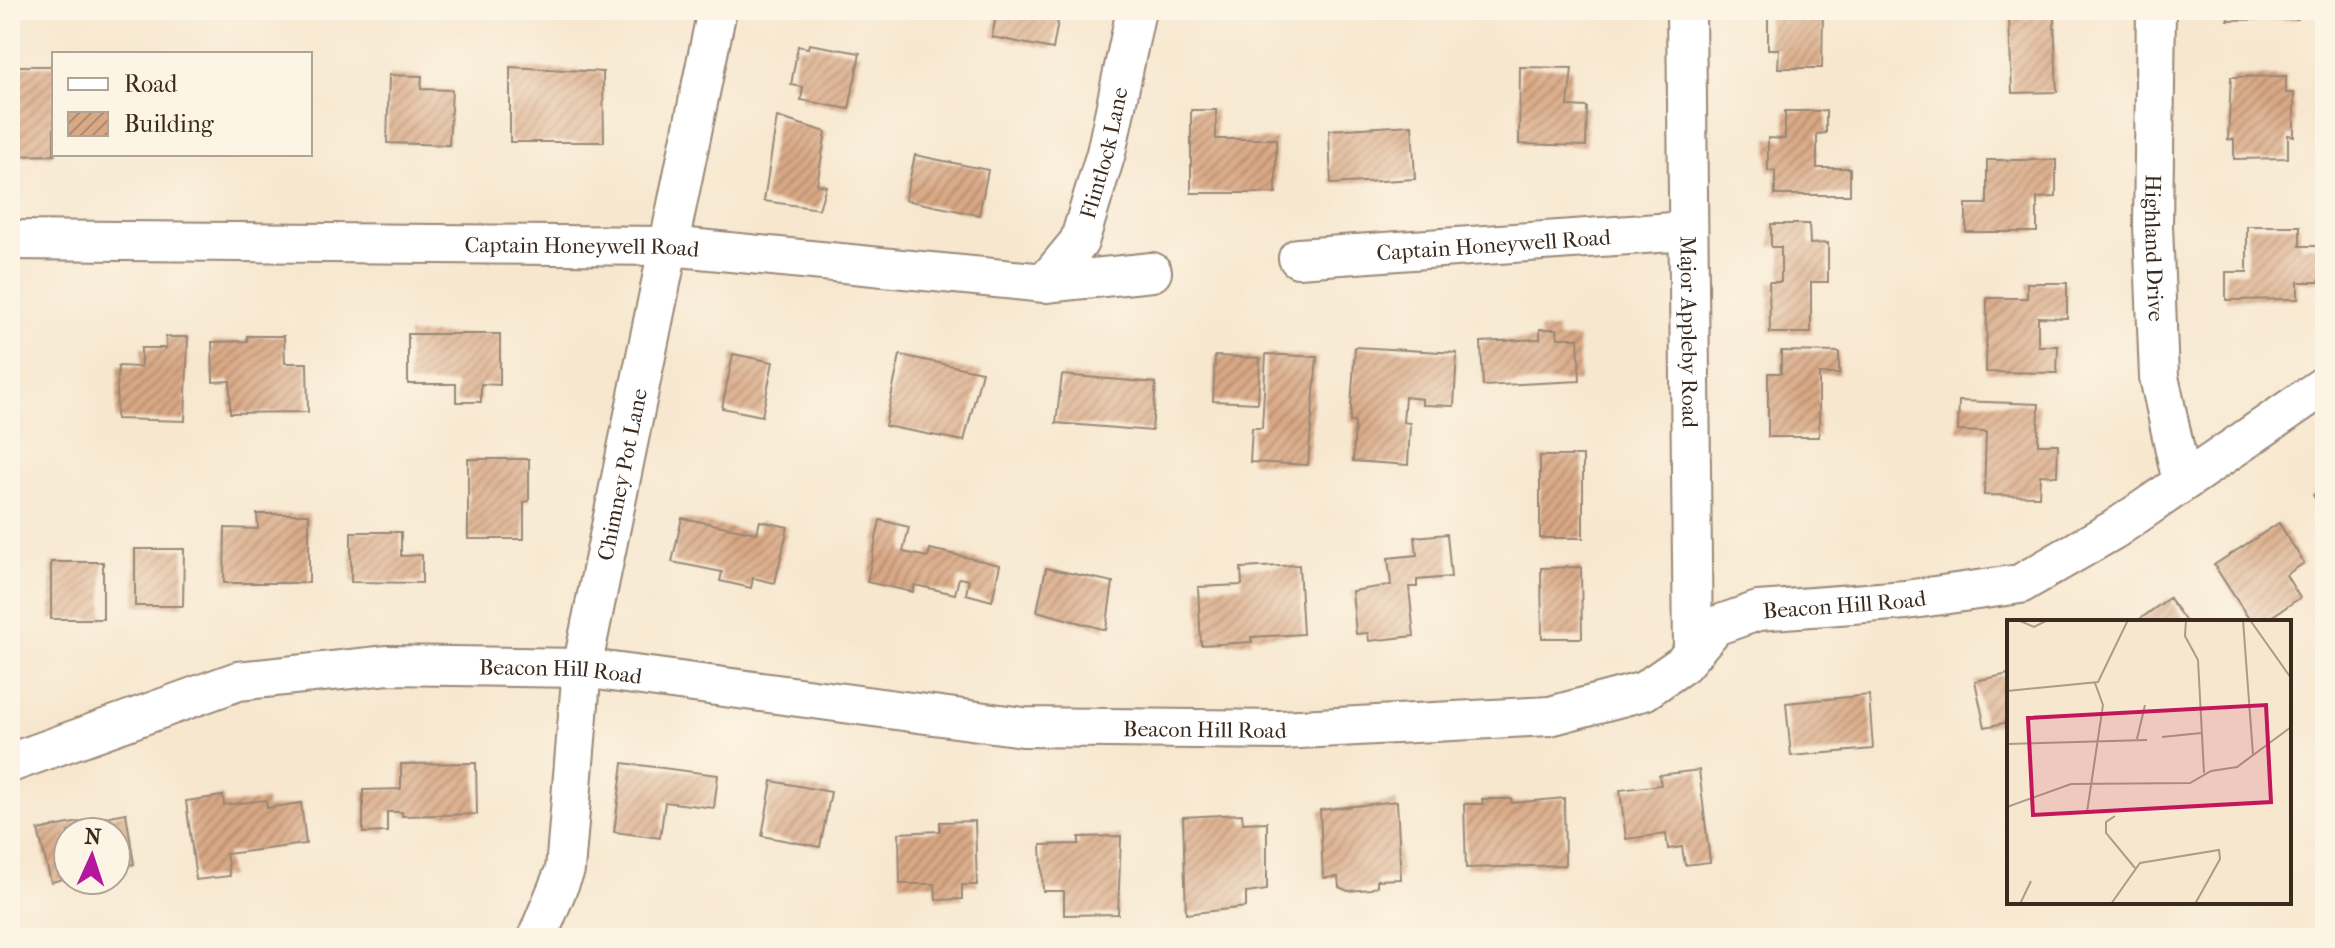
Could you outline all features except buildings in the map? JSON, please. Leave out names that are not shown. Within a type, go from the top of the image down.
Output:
[{"type":"street","name":"Chimney Pot Lane","points":[[537,938],[565,870],[582,668],[717,10]]},
{"type":"street","name":"Flintlock Lane","points":[[1045,283],[1079,242],[1106,153],[1136,10]]},
{"type":"street","name":"Major Appleby Road","points":[[1686,10],[1693,652]]},
{"type":"street","name":"Highland Drive","points":[[2156,10],[2153,225],[2159,377],[2182,482]]},
{"type":"street","name":"Captain Honeywell Road","points":[[1298,258],[1687,231]]},
{"type":"street","name":"Captain Honeywell Road","points":[[10,240],[669,246],[1045,283],[1152,272]]},
{"type":"street","name":"Beacon Hill Road","points":[[10,763],[238,681],[388,665],[582,668],[1023,727],[1280,730],[1550,716],[1644,691],[1683,664],[1715,626],[1758,611],[1906,600],[2020,584],[2115,529],[2325,385]]}]
